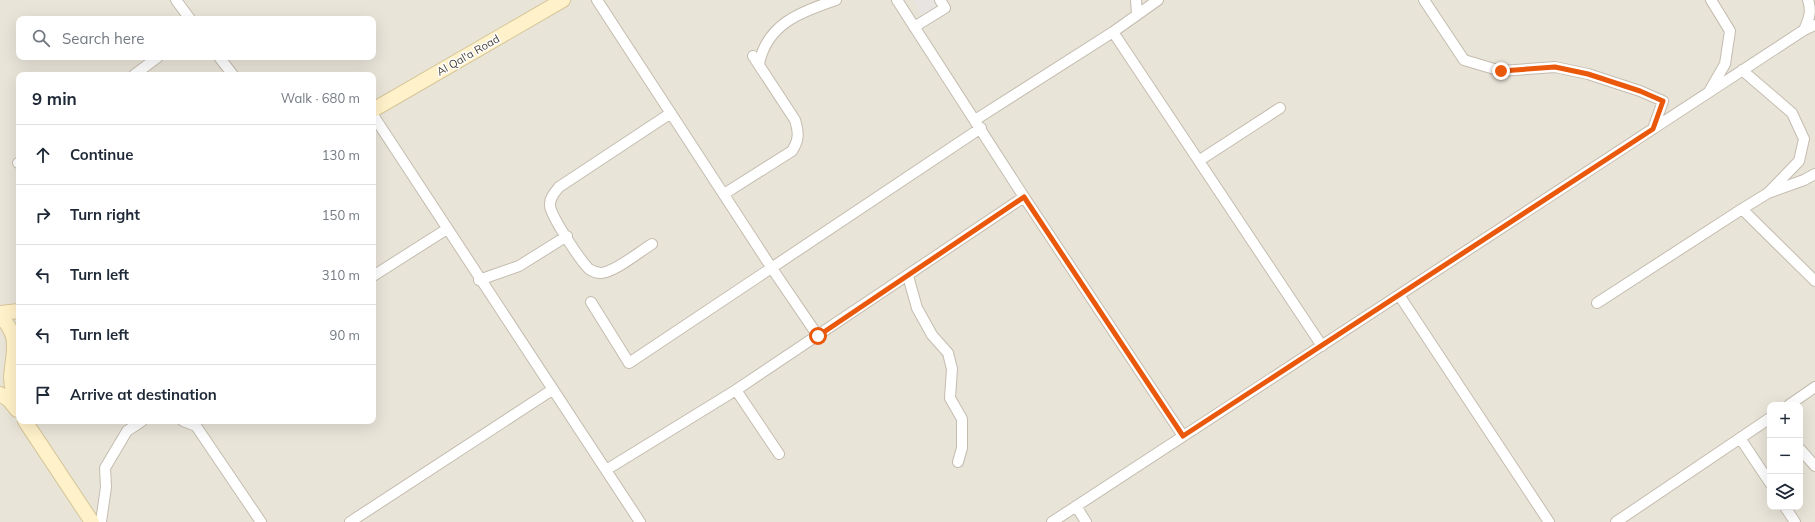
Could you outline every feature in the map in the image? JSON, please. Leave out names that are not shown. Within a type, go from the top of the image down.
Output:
[{"type":"street","points":[[176,0],[188,16]]},
{"type":"street","name":"Al Qal'a Road","points":[[376,108],[563,0]]},
{"type":"street","points":[[597,0],[771,267],[818,336]]},
{"type":"street","points":[[759,64],[762,51],[769,37],[784,23],[810,9],[836,0]]},
{"type":"street","points":[[897,0],[1024,197],[1183,436]]},
{"type":"street","points":[[914,28],[944,8],[940,0]]},
{"type":"street","points":[[1136,0],[1137,15]]},
{"type":"street","points":[[591,302],[629,363],[1158,0]]},
{"type":"street","points":[[1424,0],[1464,60],[1501,71],[1555,67],[1588,74],[1640,91],[1663,101],[1653,129]]},
{"type":"street","points":[[1709,92],[1725,64],[1730,31],[1711,0]]},
{"type":"street","points":[[1804,30],[1809,17],[1810,8],[1808,0]]},
{"type":"street","points":[[1052,522],[1742,70],[1804,30],[1815,25]]},
{"type":"street","points":[[1113,32],[1200,160],[1322,346]]},
{"type":"street","points":[[724,194],[792,152],[798,142],[798,131],[795,120],[754,56]]},
{"type":"street","points":[[138,72],[154,60]]},
{"type":"street","points":[[221,60],[231,72]]},
{"type":"street","points":[[1742,70],[1792,113],[1804,139],[1799,161],[1768,193]]},
{"type":"street","points":[[1200,160],[1280,108]]},
{"type":"street","points":[[652,244],[612,269],[600,273],[590,270],[554,216],[550,204],[552,196],[559,187],[672,113]]},
{"type":"street","points":[[376,120],[640,522]]},
{"type":"street","points":[[1597,304],[1768,193],[1804,180],[1815,174]]},
{"type":"street","points":[[606,470],[736,390],[1024,197]]},
{"type":"street","points":[[1742,209],[1815,281]]},
{"type":"street","points":[[376,274],[447,230]]},
{"type":"street","points":[[480,280],[520,266],[567,236]]},
{"type":"street","points":[[908,276],[917,308],[932,335],[948,353],[952,369],[950,398],[962,419],[962,448],[958,462]]},
{"type":"street","points":[[1399,295],[1549,522]]},
{"type":"street","points":[[0,313],[16,311]]},
{"type":"street","points":[[0,316],[10,328],[15,341],[16,347],[11,379],[16,401]]},
{"type":"street","points":[[0,377],[8,370],[16,347]]},
{"type":"street","points":[[1793,402],[1815,387]]},
{"type":"street","points":[[350,522],[363,518],[552,390]]},
{"type":"street","points":[[736,390],[779,454]]},
{"type":"street","points":[[0,394],[9,400],[16,409]]},
{"type":"street","points":[[1616,522],[1767,420]]},
{"type":"street","points":[[27,424],[92,522]]},
{"type":"street","points":[[101,522],[106,487],[105,468],[127,431],[138,424]]},
{"type":"street","points":[[191,424],[196,426],[261,522]]},
{"type":"street","points":[[1740,438],[1767,478]]},
{"type":"street","points":[[1803,452],[1815,466]]},
{"type":"street","points":[[1076,506],[1086,522]]},
{"type":"street","points":[[1788,510],[1795,522]]},
{"type":"shaded area","points":[[0,0],[1815,0],[1815,522],[0,522]]},
{"type":"shaded area","points":[[913,0],[949,0],[922,16]]},
{"type":"route","points":[[818,336],[1024,197],[1183,436],[1653,129],[1663,101],[1640,91],[1588,74],[1555,67],[1501,71]]}]
